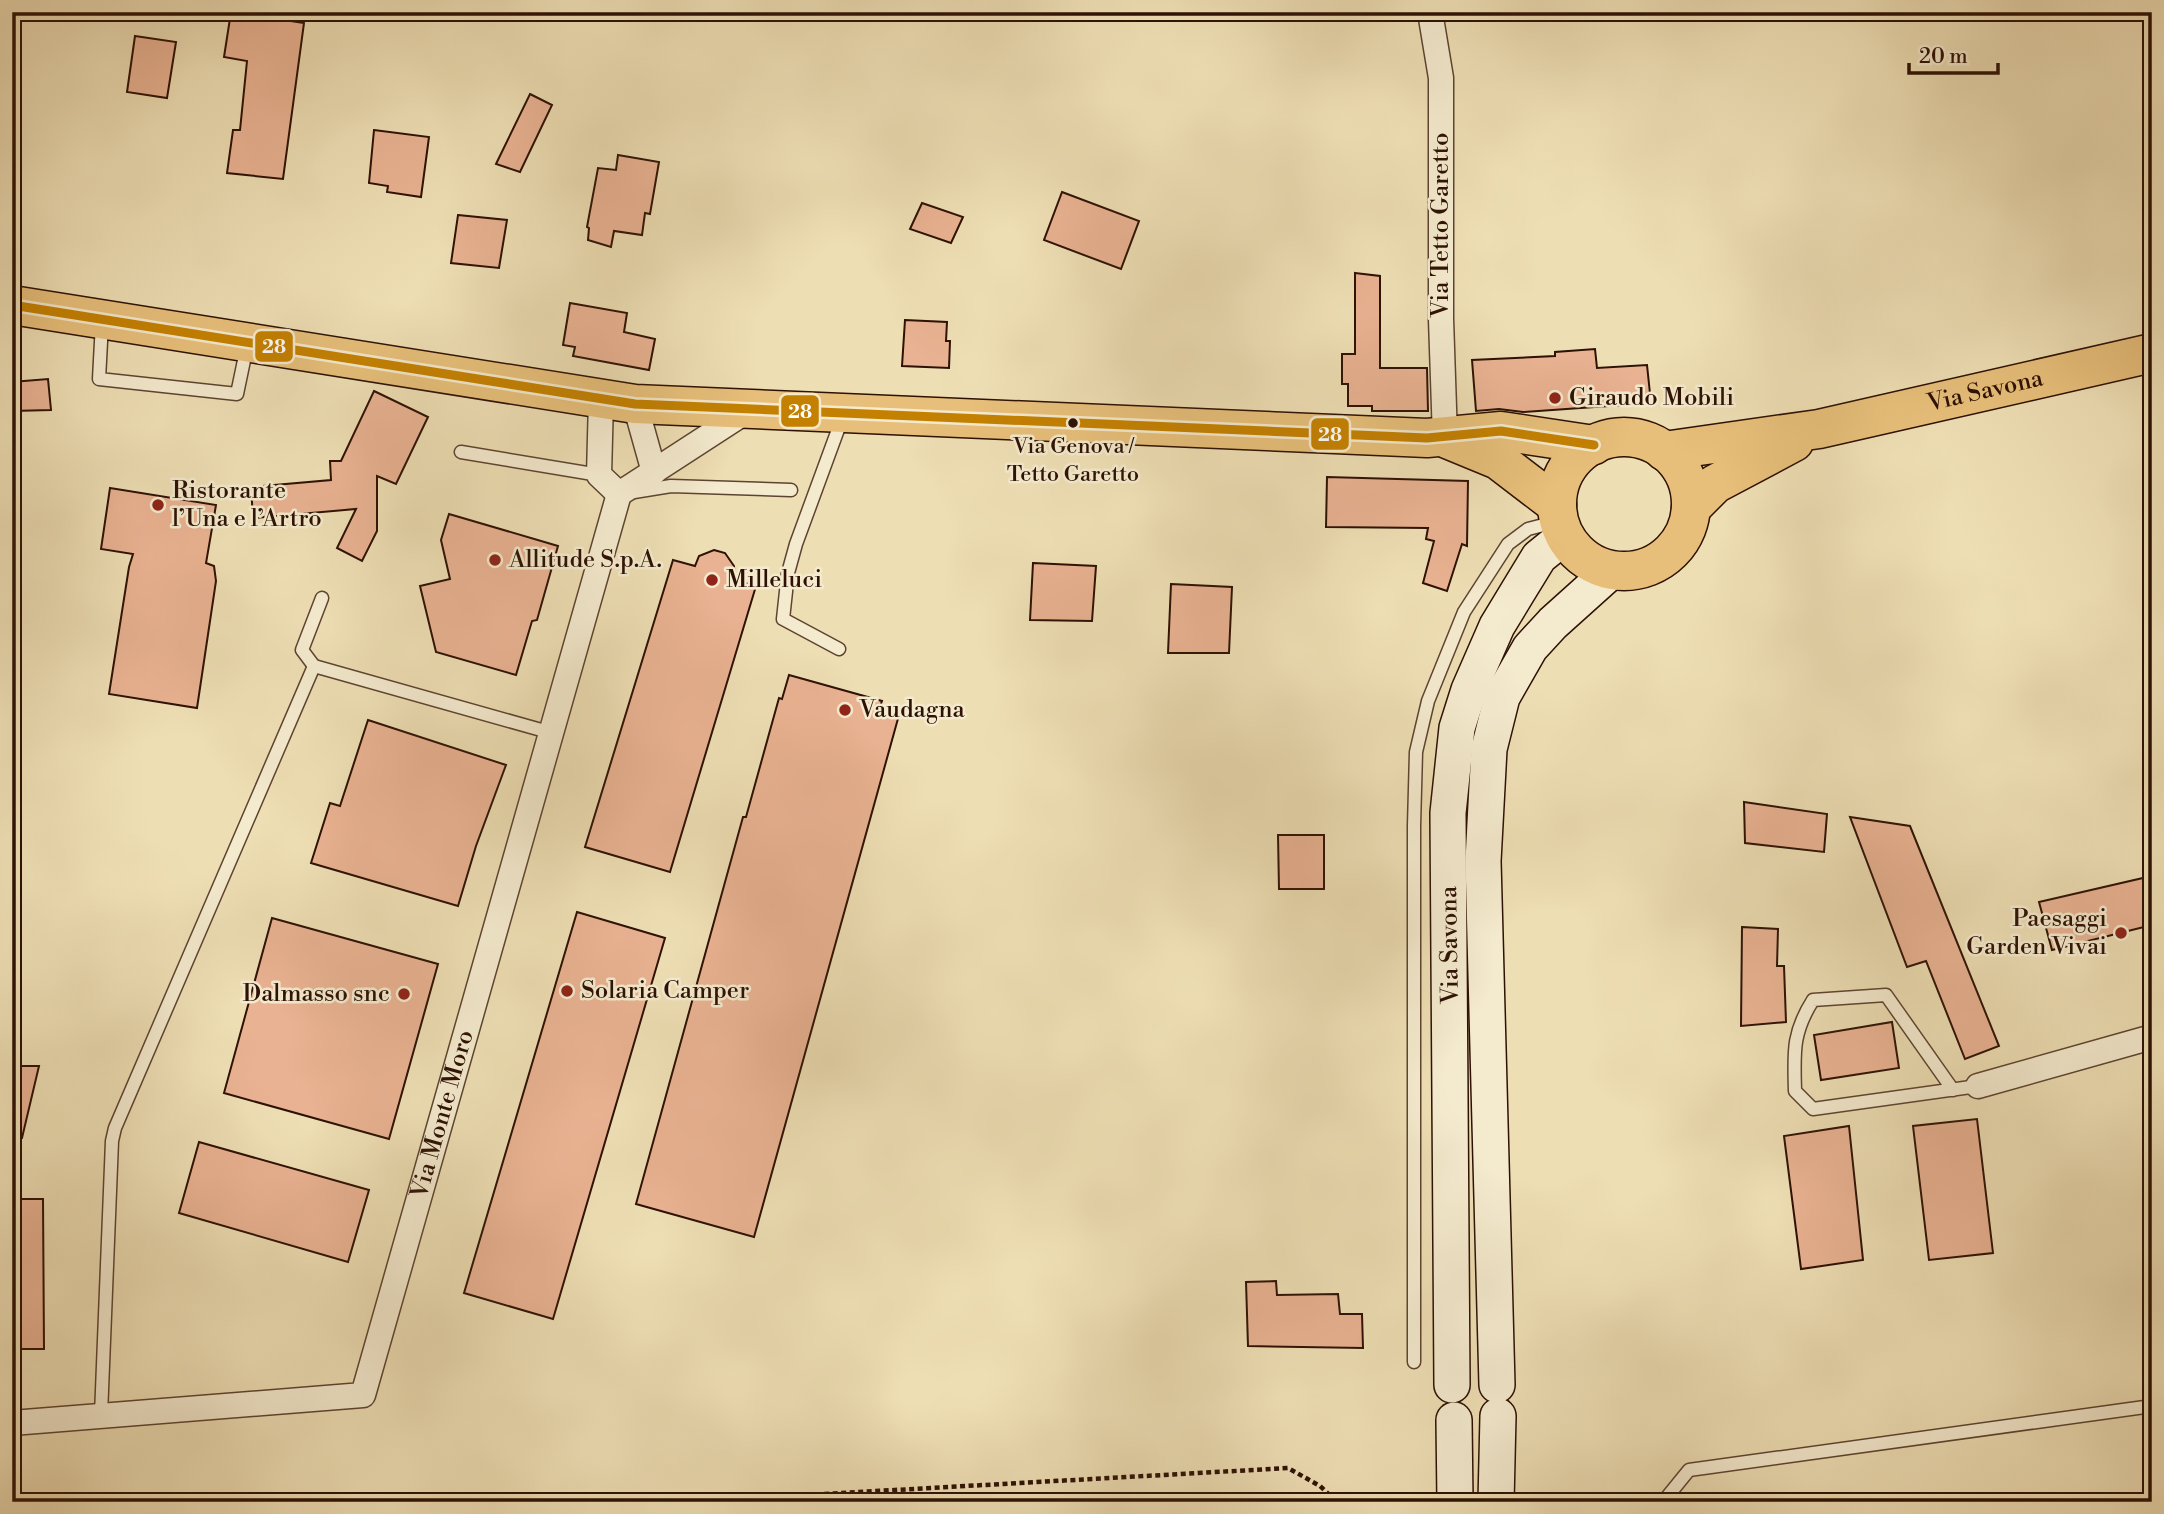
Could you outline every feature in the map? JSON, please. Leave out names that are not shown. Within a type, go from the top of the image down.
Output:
[{"type":"main road","points":[[12,305],[618,402],[1446,438],[1500,431],[1594,444]]},
{"type":"main road","name":"Via Savona","points":[[1664,451],[1819,429],[2152,353]]},
{"type":"main road","name":"Via Savona","points":[[1691,508],[1715,484],[1819,429]]},
{"type":"main road","points":[[1446,438],[1498,460],[1560,520],[1577,552],[1593,564],[1612,570],[1634,570],[1656,563],[1674,549],[1686,530],[1691,508],[1689,486],[1680,466],[1664,451],[1648,442],[1630,437],[1612,439],[1594,444],[1579,455],[1567,469],[1560,486],[1560,520]]},
{"type":"street","name":"Via Tetto Garetto","points":[[1430,12],[1440,78],[1441,319],[1446,438]]},
{"type":"street","points":[[618,402],[654,472]]},
{"type":"street","points":[[618,402],[598,475],[619,494],[750,409]]},
{"type":"street","name":"Via Monte Moro","points":[[12,1423],[363,1395],[619,494]]},
{"type":"street","name":"Via Savona","points":[[1452,1385],[1448,813],[1457,728],[1469,690],[1497,626],[1560,520]]},
{"type":"street","name":"Via Savona","points":[[1496,1502],[1497,1400],[1483,861],[1489,749],[1502,697],[1530,648],[1553,623],[1612,570]]},
{"type":"street","points":[[1978,1086],[2152,1037]]},
{"type":"street","points":[[1454,1420],[1455,1502]]},
{"type":"lane","points":[[102,319],[99,379],[236,394],[248,343]]},
{"type":"lane","points":[[839,649],[783,620],[788,573],[796,544],[845,413]]},
{"type":"lane","points":[[461,452],[598,475]]},
{"type":"lane","points":[[619,494],[671,486],[791,490]]},
{"type":"lane","points":[[1414,1362],[1413,840],[1416,752],[1428,701],[1464,612],[1508,544],[1528,529],[1560,520]]},
{"type":"lane","points":[[321,598],[302,650],[314,666],[552,733]]},
{"type":"lane","points":[[101,1415],[112,1141],[115,1128],[314,666]]},
{"type":"lane","points":[[1953,1090],[1886,995],[1813,1000],[1801,1019],[1794,1047],[1795,1091],[1813,1109],[1953,1090],[1978,1086]]},
{"type":"lane","points":[[1663,1502],[1689,1470],[2152,1406]]},
{"type":"path","points":[[680,1502],[1288,1468],[1320,1486],[1337,1502]]},
{"type":"building","points":[[231,12],[304,23],[283,179],[227,173],[233,130],[240,130],[247,61],[224,57]]},
{"type":"building","points":[[135,36],[176,42],[167,98],[127,92]]},
{"type":"building","points":[[530,94],[552,105],[520,172],[496,164]]},
{"type":"building","points":[[374,130],[429,137],[421,197],[387,192],[388,186],[369,183]]},
{"type":"building","points":[[618,155],[659,162],[650,214],[645,213],[642,235],[614,231],[611,247],[588,240],[587,227],[598,168],[616,170]]},
{"type":"building","points":[[1062,192],[1139,221],[1121,269],[1044,240]]},
{"type":"building","points":[[922,203],[963,217],[951,243],[910,229]]},
{"type":"building","points":[[458,215],[507,220],[499,268],[451,263]]},
{"type":"building","points":[[1355,273],[1380,276],[1380,368],[1427,368],[1428,411],[1372,411],[1372,406],[1348,406],[1348,384],[1342,384],[1342,354],[1355,354]]},
{"type":"building","points":[[570,303],[627,313],[624,332],[655,339],[649,370],[573,356],[575,347],[563,345]]},
{"type":"building","points":[[905,320],[947,322],[946,341],[950,341],[949,368],[902,366]]},
{"type":"building","points":[[1595,349],[1597,368],[1647,365],[1651,403],[1523,412],[1499,409],[1476,411],[1472,360],[1555,356],[1555,352]]},
{"type":"building","points":[[48,379],[51,410],[12,411],[12,382]]},
{"type":"building","points":[[374,391],[428,417],[396,484],[377,476],[377,531],[362,561],[337,548],[356,509],[253,518],[251,487],[331,480],[330,461],[341,461]]},
{"type":"building","points":[[1327,477],[1468,481],[1467,546],[1462,544],[1447,591],[1423,583],[1434,541],[1426,539],[1428,528],[1326,527]]},
{"type":"building","points":[[110,488],[216,505],[206,563],[214,566],[216,581],[197,708],[109,694],[133,554],[101,549]]},
{"type":"building","points":[[449,514],[558,546],[537,620],[532,621],[516,675],[436,652],[420,586],[450,579],[441,540]]},
{"type":"building","points":[[714,550],[725,553],[734,566],[735,580],[756,586],[670,872],[585,847],[673,560],[695,566],[699,556]]},
{"type":"building","points":[[1033,563],[1096,566],[1092,621],[1030,620]]},
{"type":"building","points":[[1171,584],[1232,587],[1229,653],[1168,653]]},
{"type":"building","points":[[789,675],[882,701],[879,709],[899,715],[754,1237],[636,1204],[743,817],[746,817],[779,698],[782,699]]},
{"type":"building","points":[[368,720],[506,765],[476,846],[458,906],[311,863],[330,803],[340,806]]},
{"type":"building","points":[[1744,802],[1827,814],[1824,852],[1745,843]]},
{"type":"building","points":[[1850,817],[1910,826],[1999,1046],[1965,1059],[1926,961],[1907,967]]},
{"type":"building","points":[[1278,835],[1324,835],[1324,889],[1279,889]]},
{"type":"building","points":[[2143,878],[2152,902],[2152,925],[2052,950],[2039,902]]},
{"type":"building","points":[[577,912],[665,938],[553,1319],[464,1293]]},
{"type":"building","points":[[272,918],[438,964],[389,1139],[224,1093]]},
{"type":"building","points":[[1742,927],[1778,929],[1777,966],[1784,966],[1786,1022],[1741,1026]]},
{"type":"building","points":[[1892,1022],[1899,1068],[1821,1080],[1814,1035]]},
{"type":"building","points":[[12,1066],[39,1066],[22,1138],[12,1137]]},
{"type":"building","points":[[1977,1119],[1993,1253],[1929,1260],[1913,1126]]},
{"type":"building","points":[[1849,1126],[1863,1260],[1801,1269],[1784,1136]]},
{"type":"building","points":[[199,1142],[369,1190],[348,1262],[179,1213]]},
{"type":"building","points":[[12,1199],[43,1199],[44,1349],[12,1349]]},
{"type":"building","points":[[1276,1281],[1277,1295],[1338,1294],[1340,1314],[1362,1314],[1363,1348],[1248,1346],[1246,1282]]},
{"type":"transit line","name":"28","points":[[12,305],[635,404],[1427,438],[1501,431],[1594,445]]},
{"type":"place","name":"Giraudo Mobili","points":[[1555,398]]},
{"type":"place","name":"Via Genova / Tetto Garetto","points":[[1073,423]]},
{"type":"place","name":"Ristorante l’Una e l’Artro","points":[[158,505]]},
{"type":"place","name":"Allitude S.p.A.","points":[[495,560]]},
{"type":"place","name":"Milleluci","points":[[712,580]]},
{"type":"place","name":"Vaudagna","points":[[845,710]]},
{"type":"place","name":"Paesaggi Garden Vivai","points":[[2121,933]]},
{"type":"place","name":"Solaria Camper","points":[[567,991]]},
{"type":"place","name":"Dalmasso snc","points":[[404,994]]}]
